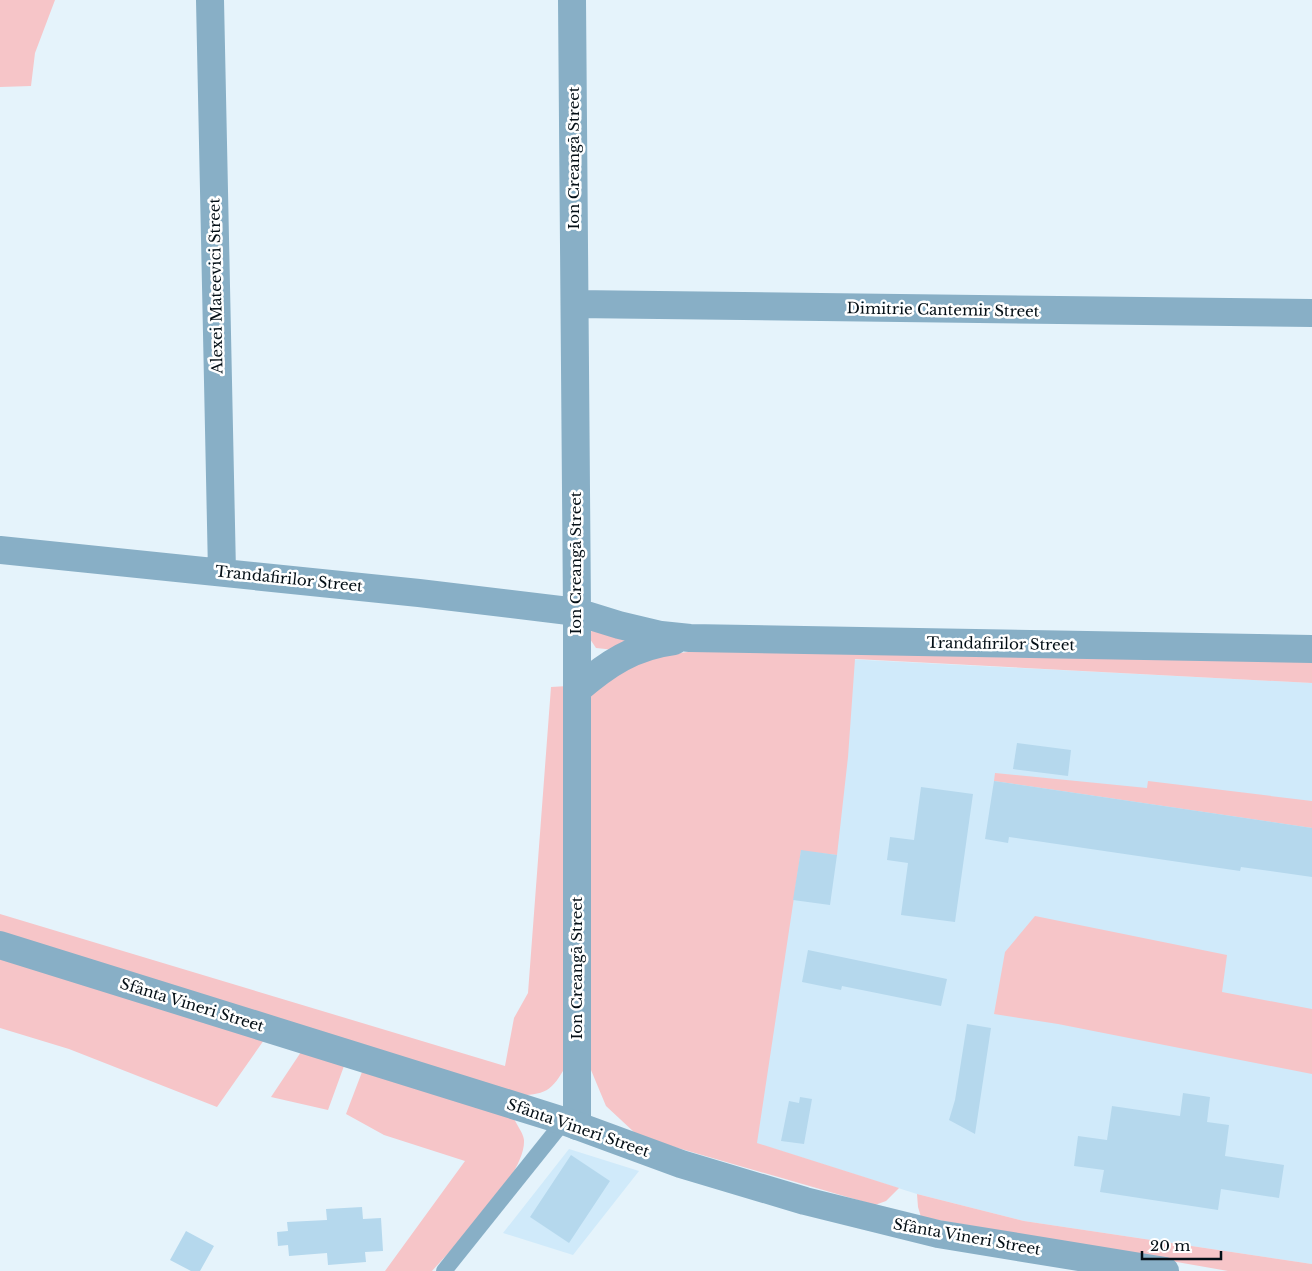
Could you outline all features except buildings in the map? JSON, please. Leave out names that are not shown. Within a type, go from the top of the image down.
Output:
[{"type":"street","name":"Alexei Mateevici Street","points":[[210,0],[222,572]]},
{"type":"street","name":"Ion Creangă Street","points":[[571,1123],[577,690],[572,0]]},
{"type":"street","name":"Dimitrie Cantemir Street","points":[[575,304],[1312,313]]},
{"type":"street","name":"Trandafirilor Street","points":[[0,550],[222,572],[577,612],[619,625],[662,635],[690,638],[1312,649]]},
{"type":"street","points":[[577,690],[604,667],[635,650],[690,638]]},
{"type":"street","name":"Sfânta Vineri Street","points":[[0,945],[571,1123],[681,1164],[882,1222],[938,1234],[1165,1271]]},
{"type":"lane","points":[[444,1271],[571,1123]]},
{"type":"shaded area","points":[[0,0],[55,0],[35,53],[31,86],[0,87]]},
{"type":"shaded area","points":[[592,627],[640,641],[615,650],[596,648],[590,639]]},
{"type":"shaded area","points":[[708,649],[1312,662],[1312,683],[855,659],[848,757],[837,855],[801,851],[757,1143],[899,1188],[886,1201],[875,1205],[671,1146],[635,1133],[606,1106],[591,1070],[586,710],[592,690],[646,658]]},
{"type":"shaded area","points":[[826,658],[1312,683],[1312,1264],[1024,1221],[917,1194],[616,1099]]},
{"type":"shaded area","points":[[568,686],[567,1064],[552,1086],[541,1093],[514,1096],[0,932],[0,914],[505,1066],[514,1018],[528,993],[551,687]]},
{"type":"shaded area","points":[[995,773],[1147,788],[1148,781],[1312,801],[1312,828],[994,781]]},
{"type":"shaded area","points":[[1035,916],[1227,955],[1222,992],[1312,1009],[1312,1074],[1058,1024],[994,1014],[1005,952]]},
{"type":"shaded area","points":[[0,959],[264,1040],[217,1107],[69,1049],[0,1028]]},
{"type":"shaded area","points":[[301,1052],[344,1066],[328,1110],[271,1097]]},
{"type":"shaded area","points":[[362,1072],[514,1119],[523,1137],[522,1155],[502,1190],[432,1271],[385,1271],[465,1161],[384,1135],[346,1114]]},
{"type":"shaded area","points":[[569,1149],[639,1171],[573,1255],[503,1233]]},
{"type":"shaded area","points":[[917,1194],[1024,1221],[1312,1264],[1312,1271],[1228,1271],[921,1217]]}]
